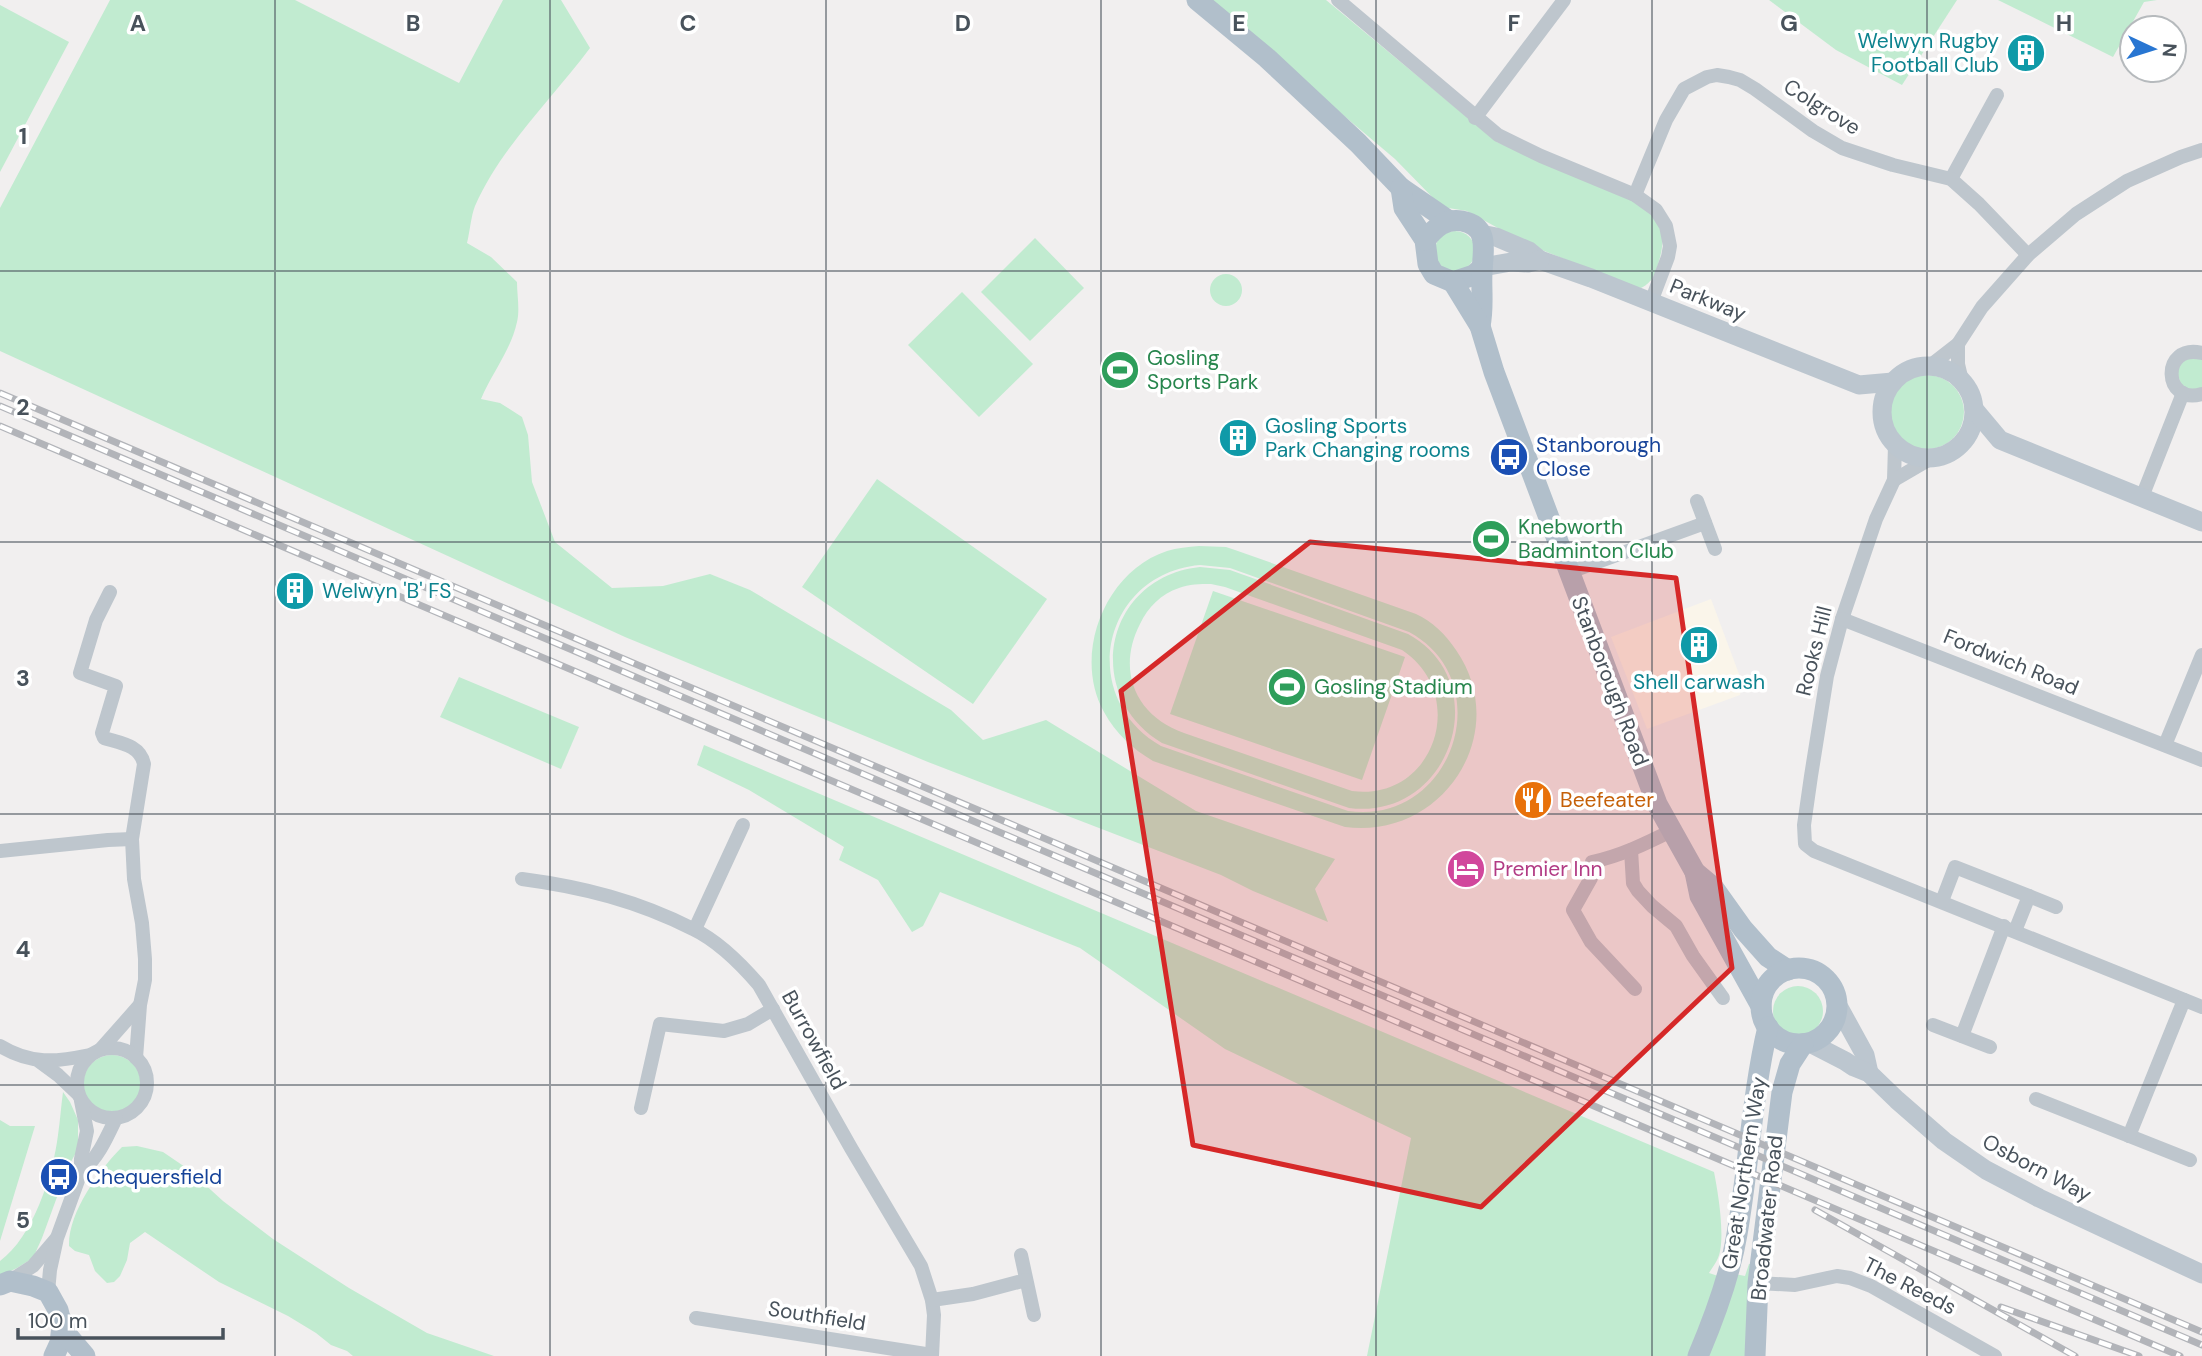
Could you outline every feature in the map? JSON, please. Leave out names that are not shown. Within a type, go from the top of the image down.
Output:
[{"type":"main road","name":"Stanborough Road","points":[[1197,0],[1287,77],[1358,143],[1401,188],[1449,221],[1468,223],[1481,234],[1485,257],[1482,267],[1483,308],[1480,326]]},
{"type":"main road","name":"Stanborough Road","points":[[1401,188],[1404,208],[1425,240],[1428,264],[1434,274],[1452,282],[1480,326],[1498,383],[1585,618],[1657,804],[1695,872],[1713,887],[1768,957],[1788,970]]},
{"type":"main road","points":[[1425,240],[1439,226],[1449,221]]},
{"type":"main road","points":[[1452,282],[1474,275],[1482,267]]},
{"type":"main road","name":"Stanborough Road","points":[[1695,872],[1699,896],[1761,1006]]},
{"type":"main road","points":[[1788,970],[1811,970],[1821,975],[1835,993],[1836,1017],[1832,1026],[1825,1034],[1806,1044],[1783,1041],[1768,1027],[1761,1006],[1763,994],[1770,983],[1788,970]]},
{"type":"main road","name":"Great Northern Way","points":[[1698,1356],[1727,1278],[1740,1212],[1755,1094],[1768,1027]]},
{"type":"main road","name":"Broadwater Road","points":[[1755,1356],[1758,1283],[1784,1078],[1790,1064],[1806,1044]]},
{"type":"main road","points":[[5,1283],[33,1286],[48,1292],[68,1336],[85,1356]]},
{"type":"main road","points":[[54,1356],[60,1343],[61,1319]]},
{"type":"street","points":[[1338,0],[1498,135],[1636,195],[1656,210],[1669,236],[1668,257],[1651,302]]},
{"type":"street","points":[[1475,118],[1564,0]]},
{"type":"street","name":"Colgrove","points":[[1636,195],[1675,101],[1684,89],[1695,81],[1717,75],[1740,80],[1842,148],[1893,165],[1951,179],[2028,255]]},
{"type":"street","points":[[1951,179],[1997,95]]},
{"type":"street","points":[[1930,459],[1914,457],[1889,439],[1882,413],[1886,393],[1893,382],[1903,373],[1931,365],[1958,344],[1982,307],[2028,255],[2076,214],[2127,181],[2202,150]]},
{"type":"street","name":"Parkway","points":[[1481,234],[1496,237],[1529,251],[1540,260],[1859,384],[1893,382]]},
{"type":"street","name":"Parkway","points":[[1482,267],[1540,260]]},
{"type":"street","points":[[1958,344],[1962,381],[1974,408],[2000,440]]},
{"type":"street","points":[[2202,353],[2188,352],[2181,355],[2172,367],[2173,382],[2183,393],[2190,396],[2202,394]]},
{"type":"street","points":[[1931,365],[1962,381]]},
{"type":"street","points":[[1859,384],[1882,413]]},
{"type":"street","points":[[2142,497],[2183,393]]},
{"type":"street","points":[[1894,480],[1962,444],[1971,429],[1974,408]]},
{"type":"street","points":[[1962,444],[2000,440],[2202,522]]},
{"type":"street","name":"Rooks Hill","points":[[1895,445],[1894,480],[1876,519],[1842,619],[1827,676],[1804,840],[1809,849],[1942,901]]},
{"type":"street","points":[[1697,501],[1715,549]]},
{"type":"street","points":[[1570,572],[1705,523]]},
{"type":"street","points":[[110,592],[96,620],[80,673],[116,686],[102,733],[104,738],[137,750],[144,764],[132,839],[134,879],[145,959],[136,1058]]},
{"type":"street","name":"Fordwich Road","points":[[1842,619],[2202,760]]},
{"type":"street","points":[[2165,745],[2202,655]]},
{"type":"street","points":[[695,929],[743,825]]},
{"type":"street","points":[[1635,989],[1591,942],[1583,925],[1574,915],[1574,905],[1591,878],[1592,862],[1611,858],[1671,831]]},
{"type":"street","points":[[0,850],[132,839]]},
{"type":"street","points":[[1631,850],[1633,883],[1652,906],[1676,926],[1693,956],[1723,998]]},
{"type":"street","points":[[2056,906],[1955,867],[1942,901],[2202,1007]]},
{"type":"street","name":"Burrowfield","points":[[522,879],[574,886],[615,897],[695,929],[743,966],[759,985],[921,1266],[934,1315],[932,1356]]},
{"type":"street","points":[[1962,1036],[2010,929],[2029,896]]},
{"type":"street","points":[[2129,1136],[2184,999]]},
{"type":"street","name":"Osborn Way","points":[[1837,1004],[1865,1055],[1869,1073]]},
{"type":"street","points":[[48,1292],[57,1238],[81,1172],[87,1131],[76,1083],[78,1073],[83,1063],[140,1005]]},
{"type":"street","points":[[640,1108],[660,1024],[724,1031],[748,1024],[773,1009]]},
{"type":"street","points":[[1933,1025],[1990,1046]]},
{"type":"street","name":"Osborn Way","points":[[1806,1044],[1869,1073],[1944,1141],[1986,1170],[2039,1198],[2202,1274]]},
{"type":"street","points":[[0,1046],[23,1058],[39,1061],[63,1060],[120,1048],[136,1058],[143,1067],[146,1088],[143,1099],[127,1115],[106,1118],[96,1115],[58,1075],[39,1061]]},
{"type":"street","points":[[2036,1099],[2190,1160]]},
{"type":"street","points":[[81,1172],[106,1140],[116,1118]]},
{"type":"street","points":[[5,1283],[33,1266],[57,1238]]},
{"type":"street","points":[[1021,1255],[1034,1315]]},
{"type":"street","name":"The Reeds","points":[[1758,1283],[1795,1284],[1826,1278],[1850,1278],[1871,1286],[1995,1356]]},
{"type":"street","points":[[932,1300],[973,1294],[1026,1280]]},
{"type":"street","name":"Southfield","points":[[696,1318],[932,1356]]},
{"type":"highlighted area","points":[[1310,542],[1676,578],[1732,968],[1481,1207],[1193,1145],[1121,691]]},
{"type":"shaded area","points":[[1711,599],[1742,682],[1740,695],[1647,729],[1611,637]]},
{"type":"green space","points":[[110,0],[295,0],[459,83],[503,0],[561,0],[590,48],[528,124],[486,184],[472,214],[467,243],[491,257],[517,282],[518,313],[514,332],[481,399],[500,403],[522,417],[528,435],[532,482],[555,542],[612,588],[663,586],[710,574],[750,590],[951,710],[983,740],[1046,720],[1196,811],[1335,859],[1315,889],[1328,922],[1221,875],[928,762],[625,637],[0,351],[0,208]]},
{"type":"green space","points":[[1207,0],[1326,0],[1497,142],[1628,198],[1646,210],[1658,223],[1662,239],[1662,249],[1653,277],[1641,288],[1631,286],[1527,244],[1467,211],[1442,207],[1395,159]]},
{"type":"green space","points":[[1769,0],[1957,0],[1902,85],[1836,50]]},
{"type":"green space","points":[[1998,0],[2157,0],[2144,2],[2137,14],[2118,14],[2118,48],[2113,57]]},
{"type":"green space","points":[[0,5],[69,42],[0,172]]},
{"type":"green space","points":[[1455,231],[1463,232],[1469,237],[1474,243],[1474,259],[1469,265],[1463,270],[1455,271],[1447,270],[1441,265],[1436,259],[1435,251],[1436,243],[1441,237],[1447,232]]},
{"type":"green space","points":[[1035,238],[1084,288],[1030,341],[981,292]]},
{"type":"green space","points":[[1226,274],[1237,279],[1242,290],[1237,301],[1226,306],[1215,301],[1210,290],[1215,279]]},
{"type":"green space","points":[[962,292],[1033,364],[979,417],[908,345]]},
{"type":"green space","points":[[2202,358],[2202,390],[2182,388],[2176,368],[2183,359]]},
{"type":"green space","points":[[1927,375],[1948,381],[1958,391],[1964,412],[1958,433],[1948,443],[1927,449],[1906,443],[1896,433],[1890,412],[1896,391],[1906,381]]},
{"type":"green space","points":[[877,479],[1047,599],[973,704],[802,587]]},
{"type":"green space","points":[[1195,546],[1226,547],[1416,614],[1428,620],[1443,634],[1456,650],[1472,682],[1476,714],[1472,745],[1459,774],[1438,798],[1412,816],[1380,826],[1345,827],[1153,761],[1126,740],[1104,712],[1095,690],[1092,666],[1094,641],[1100,618],[1111,596],[1126,577],[1145,561],[1167,551]],"holes":[[[1200,565],[1230,568],[1409,632],[1437,655],[1453,683],[1458,715],[1452,746],[1437,774],[1414,796],[1384,810],[1348,811],[1161,746],[1134,725],[1117,698],[1110,670],[1112,640],[1122,613],[1141,590],[1167,573]]]},
{"type":"green space","points":[[1200,567],[1230,570],[1408,634],[1435,656],[1451,684],[1455,714],[1450,744],[1436,772],[1413,793],[1384,806],[1349,808],[1162,743],[1136,722],[1120,696],[1113,668],[1115,640],[1125,614],[1143,592],[1168,575]],"holes":[[[1203,584],[1225,587],[1402,650],[1423,669],[1434,693],[1438,717],[1433,742],[1422,763],[1404,780],[1380,790],[1352,791],[1184,733],[1154,715],[1135,690],[1131,675],[1133,641],[1143,618],[1161,598],[1179,588]]]},
{"type":"green space","name":"Gosling Stadium","points":[[1213,591],[1405,657],[1362,780],[1170,714]]},
{"type":"green space","points":[[459,677],[579,727],[561,769],[440,717]]},
{"type":"green space","points":[[704,745],[1714,1172],[1721,1239],[1718,1258],[1709,1273],[1721,1277],[1690,1356],[1367,1356],[1411,1138],[1225,1049],[1080,948],[940,892],[923,926],[912,932],[878,880],[839,860],[844,847],[749,790],[697,765]]},
{"type":"green space","points":[[1798,986],[1816,993],[1823,1011],[1816,1029],[1798,1036],[1780,1029],[1773,1011],[1780,993]]},
{"type":"green space","points":[[112,1055],[128,1060],[136,1068],[141,1084],[136,1100],[128,1108],[112,1113],[96,1108],[88,1100],[83,1084],[88,1068],[96,1060]]},
{"type":"green space","points":[[63,1092],[78,1120],[78,1149],[68,1167],[33,1258],[0,1276],[0,1261],[22,1237],[40,1204],[55,1151]]},
{"type":"green space","points":[[0,1120],[10,1126],[35,1126],[0,1241]]},
{"type":"green space","points":[[137,1146],[163,1152],[188,1169],[223,1201],[273,1239],[349,1288],[427,1333],[494,1356],[353,1356],[331,1345],[288,1316],[219,1282],[145,1232],[130,1243],[120,1276],[114,1282],[107,1283],[95,1271],[89,1255],[69,1246],[70,1233],[79,1206],[104,1168],[122,1147]]},
{"type":"green space","points":[[1749,1264],[1752,1264],[1745,1356],[1706,1356],[1735,1274],[1745,1276]]},
{"type":"railway","points":[[0,393],[2202,1332]]},
{"type":"railway","points":[[0,406],[2202,1345]]},
{"type":"railway","points":[[0,426],[2180,1356]]},
{"type":"railway","points":[[1815,1210],[2075,1356]]},
{"type":"railway","points":[[2001,1307],[2139,1356]]},
{"type":"place","name":"Welwyn Rugby Football Club","points":[[2026,53]]},
{"type":"place","name":"Gosling Sports Park","points":[[1120,370]]},
{"type":"place","name":"Gosling Sports Park Changing rooms","points":[[1238,438]]},
{"type":"place","name":"Stanborough Close","points":[[1509,457]]},
{"type":"place","name":"Knebworth Badminton Club","points":[[1491,539]]},
{"type":"place","name":"Welwyn 'B' FS","points":[[295,591]]},
{"type":"place","name":"Shell carwash","points":[[1699,645]]},
{"type":"place","name":"Gosling Stadium","points":[[1287,687]]},
{"type":"place","name":"Beefeater","points":[[1533,800]]},
{"type":"place","name":"Premier Inn","points":[[1466,869]]},
{"type":"place","name":"Chequersfield","points":[[59,1177]]}]
